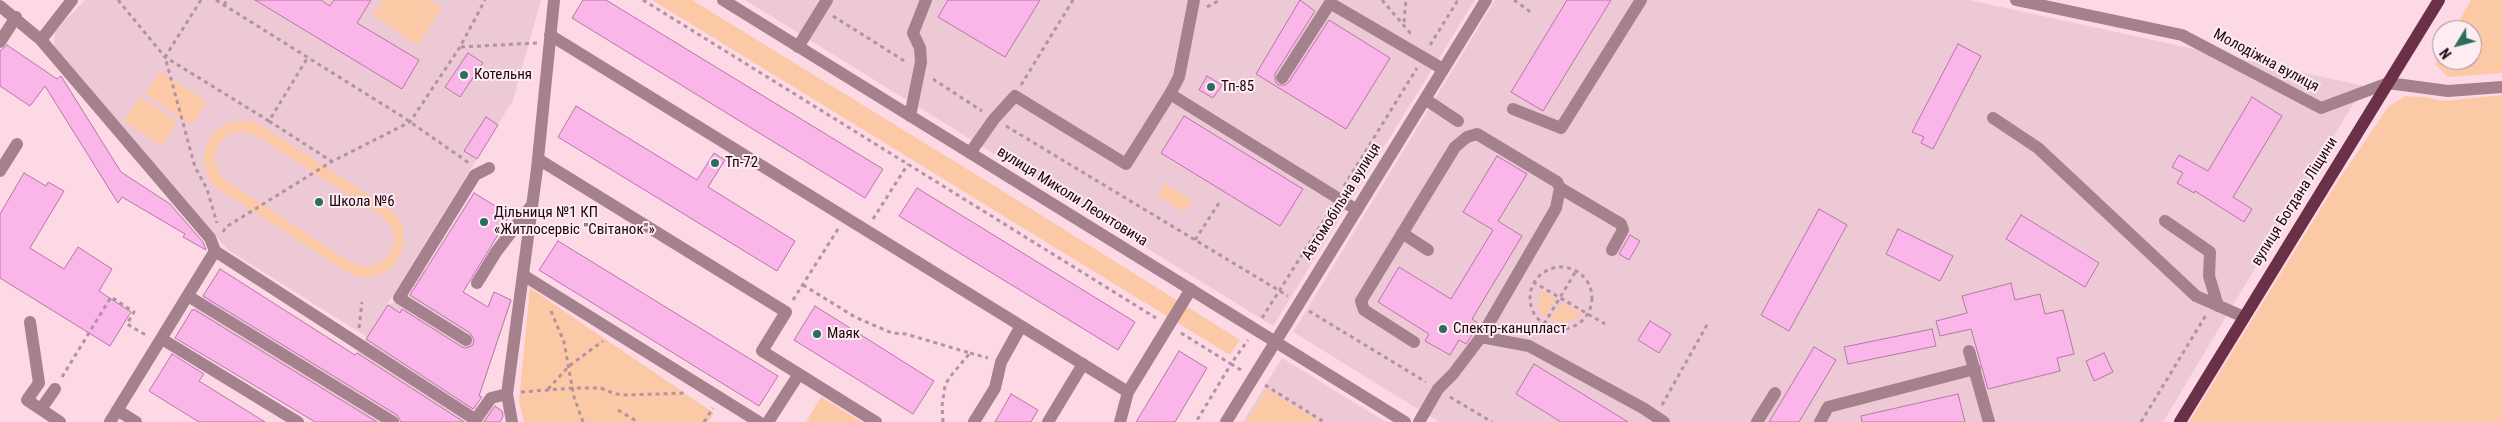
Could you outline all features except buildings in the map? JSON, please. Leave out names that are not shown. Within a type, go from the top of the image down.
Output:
[{"type":"main road","name":"вулиця Богдана Ліщини","points":[[2180,422],[2439,0]]},
{"type":"street","points":[[41,40],[72,0]]},
{"type":"street","points":[[512,422],[507,394],[538,158],[554,0]]},
{"type":"street","name":"вулиця Миколи Леонтовича","points":[[723,0],[1405,422]]},
{"type":"street","points":[[910,116],[920,71],[920,48],[914,33],[926,0]]},
{"type":"street","points":[[970,153],[994,119],[1015,96],[1126,164],[1179,77],[1194,0]]},
{"type":"street","name":"Автомобільна вулиця","points":[[1226,422],[1486,0]]},
{"type":"street","points":[[1513,109],[1561,128],[1641,0]]},
{"type":"street","name":"Молодіжна вулиця","points":[[2016,0],[2182,35],[2321,108],[2388,83],[2448,91],[2502,87]]},
{"type":"street","points":[[1282,78],[1330,3],[1443,69]]},
{"type":"street","points":[[798,47],[824,4]]},
{"type":"street","points":[[0,6],[16,17],[41,40],[217,245],[475,421],[491,398],[507,394]]},
{"type":"street","points":[[0,42],[16,17]]},
{"type":"street","points":[[550,40],[845,217],[1128,392]]},
{"type":"street","points":[[1170,94],[1357,210]]},
{"type":"street","points":[[1425,99],[1458,121]]},
{"type":"street","points":[[1994,118],[2038,148],[2196,296],[2244,317]]},
{"type":"street","points":[[1414,342],[1364,310],[1361,301],[1455,147],[1468,137],[1477,134],[1557,182],[1560,188],[1621,224],[1623,230],[1612,250]]},
{"type":"street","points":[[0,171],[17,144]]},
{"type":"street","points":[[538,158],[786,312],[762,351],[876,422]]},
{"type":"street","points":[[466,340],[399,298],[474,175],[489,168]]},
{"type":"street","points":[[1419,422],[1438,389],[1453,374],[1481,337],[1556,208],[1560,188]]},
{"type":"street","points":[[477,283],[496,252],[532,205]]},
{"type":"street","points":[[2165,221],[2210,252],[2209,276],[2215,305]]},
{"type":"street","points":[[1402,233],[1428,250]]},
{"type":"street","points":[[110,422],[188,296],[217,245]]},
{"type":"street","points":[[523,274],[759,422]]},
{"type":"street","points":[[1120,422],[1128,392],[1191,290]]},
{"type":"street","points":[[188,296],[393,422]]},
{"type":"street","points":[[30,322],[39,384],[27,400],[60,422]]},
{"type":"street","points":[[974,422],[995,388],[1001,362],[1021,326]]},
{"type":"street","points":[[1481,337],[1529,346],[1660,419]]},
{"type":"street","points":[[162,339],[298,422]]},
{"type":"street","points":[[1970,351],[1989,422]]},
{"type":"street","points":[[1048,422],[1083,364]]},
{"type":"street","points":[[1820,422],[1828,407],[1975,369]]},
{"type":"street","points":[[768,422],[799,374]]},
{"type":"street","points":[[41,409],[55,388]]},
{"type":"street","points":[[1757,422],[1775,393]]},
{"type":"street","points":[[117,410],[136,422]]},
{"type":"path","points":[[118,0],[165,57],[269,121],[331,162]]},
{"type":"path","points":[[201,0],[165,57],[195,167],[207,189],[217,225]]},
{"type":"path","points":[[216,0],[410,122],[473,166]]},
{"type":"path","points":[[224,5],[227,0]]},
{"type":"path","points":[[217,245],[226,227],[331,162],[410,122],[460,47],[485,0]]},
{"type":"path","points":[[643,0],[1324,422]]},
{"type":"path","points":[[1015,96],[1073,0]]},
{"type":"path","points":[[1382,0],[1404,23],[1423,58]]},
{"type":"path","points":[[1404,23],[1406,0]]},
{"type":"path","points":[[1196,422],[1231,364],[1280,291],[1458,0]]},
{"type":"path","points":[[1514,0],[1532,13]]},
{"type":"path","points":[[824,4],[920,71],[994,119],[1280,291],[1492,422]]},
{"type":"path","points":[[460,47],[550,40]]},
{"type":"path","points":[[269,121],[308,57]]},
{"type":"path","points":[[866,230],[908,164]]},
{"type":"path","points":[[1195,240],[1219,203]]},
{"type":"path","points":[[786,312],[845,217]]},
{"type":"path","points":[[1553,268],[1569,268],[1576,271],[1589,286],[1592,295],[1588,314],[1568,328],[1560,329],[1544,324],[1532,310],[1530,301],[1534,283],[1545,271],[1553,268]]},
{"type":"path","points":[[1544,324],[1576,271]]},
{"type":"path","points":[[1518,274],[1605,324]]},
{"type":"path","points":[[540,285],[564,342],[574,388],[574,397],[583,422]]},
{"type":"path","points":[[802,285],[855,317],[892,333],[906,334],[970,353],[949,378],[945,386],[942,406],[943,422]]},
{"type":"path","points":[[55,388],[111,297],[134,312],[127,324],[146,336]]},
{"type":"path","points":[[358,331],[362,302]]},
{"type":"path","points":[[2142,422],[2215,305]]},
{"type":"path","points":[[1660,419],[1708,323]]},
{"type":"path","points":[[547,389],[569,366],[615,332]]},
{"type":"path","points":[[507,394],[574,388],[601,388],[615,394],[628,395],[670,395],[709,390]]},
{"type":"path","points":[[618,410],[638,422]]},
{"type":"shaded area","name":"Школа №6","points":[[85,0],[541,0],[513,100],[387,305],[408,297],[424,269],[488,307],[494,292],[512,300],[476,405],[496,407],[505,413],[500,422],[315,422],[175,338],[220,269],[355,355],[367,337],[228,250],[54,48],[55,31]]},
{"type":"shaded area","points":[[383,0],[429,0],[442,8],[418,45],[373,15]]},
{"type":"shaded area","points":[[652,0],[692,0],[1006,193],[1240,340],[1230,355]]},
{"type":"shaded area","points":[[745,0],[1475,0],[1273,326]]},
{"type":"shaded area","points":[[1495,0],[1969,0],[2364,86],[2163,422],[1439,422],[1293,332]]},
{"type":"shaded area","points":[[2471,0],[2502,0],[2502,73],[2448,77],[2441,70],[2482,70],[2482,20],[2460,20]]},
{"type":"shaded area","points":[[160,71],[207,102],[192,125],[145,94]]},
{"type":"shaded area","points":[[2502,95],[2502,422],[2189,422],[2336,184],[2388,107],[2405,96],[2443,101]]},
{"type":"shaded area","points":[[140,97],[178,122],[162,146],[124,121]]},
{"type":"shaded area","points":[[243,120],[255,122],[389,208],[398,217],[403,229],[404,242],[401,254],[394,265],[385,272],[373,277],[361,277],[350,274],[217,188],[209,179],[205,168],[206,146],[212,135],[220,127],[231,122]],"holes":[[[242,131],[259,137],[383,217],[393,230],[394,238],[393,247],[384,260],[369,267],[353,264],[222,178],[214,161],[215,151],[225,136]]]},
{"type":"shaded area","points":[[1165,184],[1192,200],[1185,212],[1158,196]]},
{"type":"shaded area","points":[[530,288],[714,413],[708,422],[524,422],[519,401]]},
{"type":"shaded area","points":[[1541,290],[1556,299],[1545,318],[1538,307]]},
{"type":"shaded area","points":[[1561,303],[1581,313],[1574,320],[1565,323],[1550,320]]},
{"type":"shaded area","points":[[1282,358],[1386,422],[1243,422]]},
{"type":"shaded area","points":[[1267,389],[1320,422],[1246,422]]},
{"type":"shaded area","points":[[821,397],[862,422],[806,422]]},
{"type":"place","name":"Котельня","points":[[464,75]]},
{"type":"place","name":"Тп-85","points":[[1211,87]]},
{"type":"place","name":"Тп-72","points":[[715,163]]},
{"type":"place","name":"Школа №6","points":[[319,202]]},
{"type":"place","name":"Дільниця №1 КП «Житлосервіс \"Світанок\"»","points":[[484,222]]},
{"type":"place","name":"Спектр-канцпласт","points":[[1443,329]]},
{"type":"place","name":"Маяк","points":[[817,334]]}]
